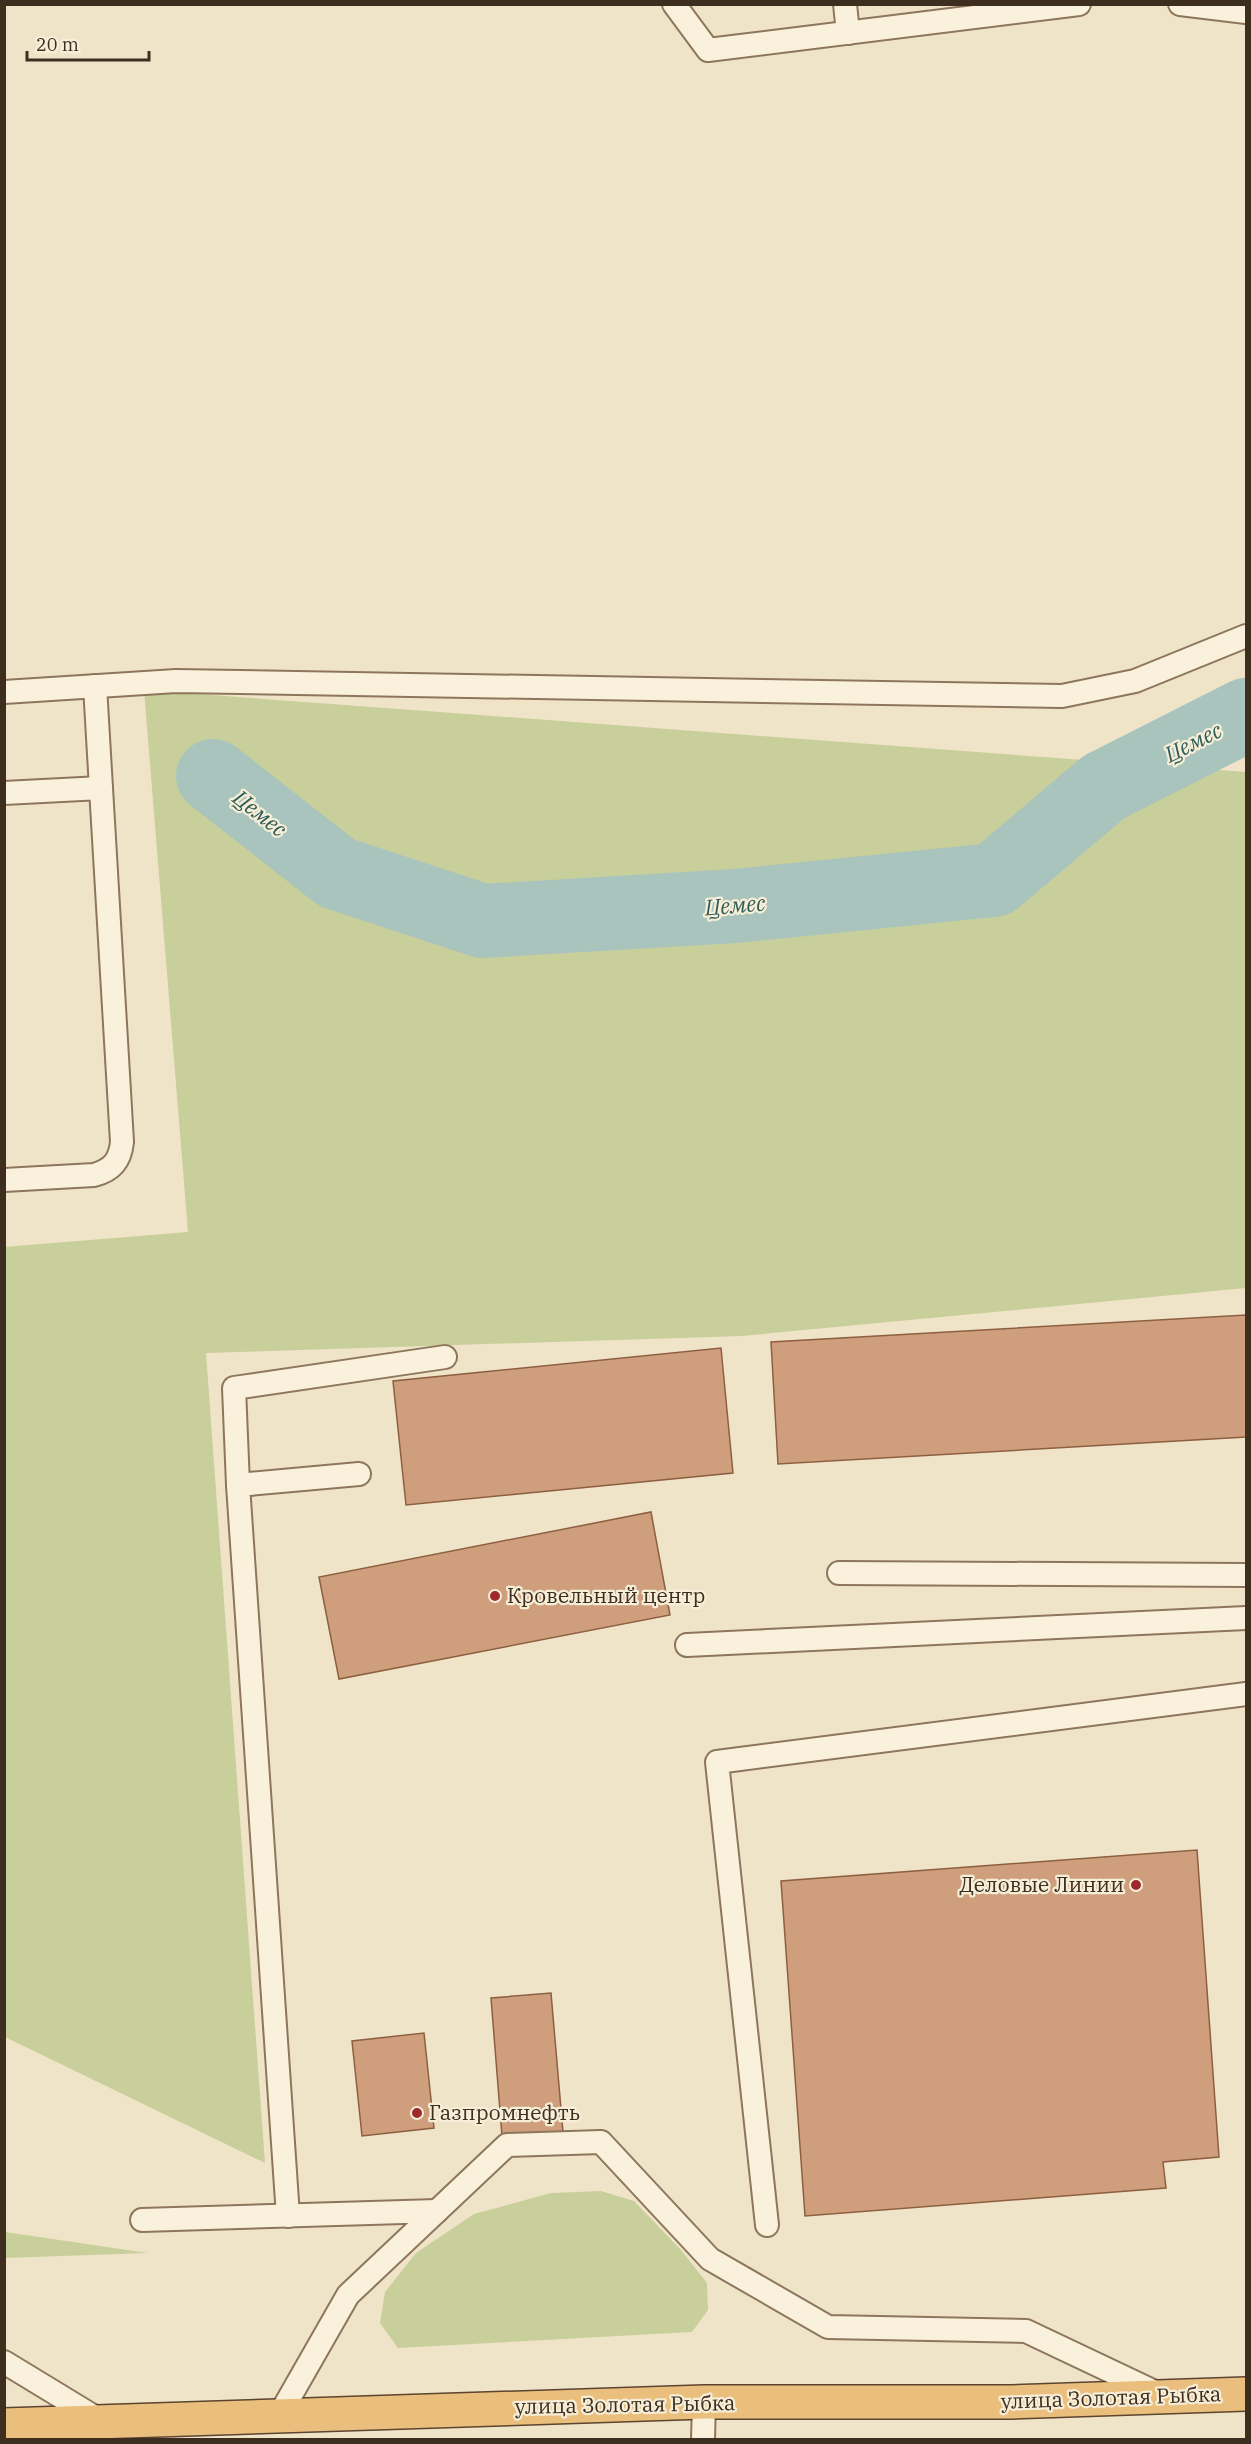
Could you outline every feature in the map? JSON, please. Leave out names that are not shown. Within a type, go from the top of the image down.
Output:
[{"type":"highway","name":"улица Золотая Рыбка","points":[[4,2425],[101,2421],[175,2429],[280,2414],[704,2402],[1012,2402],[1246,2394]]},
{"type":"lane","points":[[674,4],[708,50],[848,33],[1019,8],[1079,4]]},
{"type":"lane","points":[[845,4],[848,33]]},
{"type":"lane","points":[[1180,4],[1246,12]]},
{"type":"lane","points":[[4,692],[176,681],[1062,696],[1135,681],[1246,636]]},
{"type":"lane","points":[[4,1180],[94,1175],[105,1172],[115,1165],[121,1154],[123,1142],[95,686]]},
{"type":"lane","points":[[4,793],[101,788]]},
{"type":"lane","points":[[288,2216],[238,1485],[234,1388],[445,1357]]},
{"type":"lane","points":[[238,1485],[359,1474]]},
{"type":"lane","points":[[839,1573],[1246,1575]]},
{"type":"lane","points":[[687,1645],[1246,1618]]},
{"type":"lane","points":[[767,2225],[717,1762],[1246,1694]]},
{"type":"lane","points":[[280,2414],[348,2295],[507,2145],[601,2142],[710,2259],[828,2327],[1026,2331],[1165,2397]]},
{"type":"lane","points":[[142,2220],[437,2211]]},
{"type":"lane","points":[[4,2362],[101,2421]]},
{"type":"lane","points":[[703,2439],[704,2402]]},
{"type":"green space","points":[[144,690],[1246,772],[1246,1288],[742,1336],[206,1353],[265,2163],[5,2037],[4,1247],[188,1232]]},
{"type":"green space","points":[[601,2191],[634,2201],[681,2250],[707,2283],[708,2310],[692,2332],[398,2348],[380,2323],[385,2292],[416,2253],[474,2214],[551,2193]]},
{"type":"green space","points":[[5,2232],[148,2253],[5,2258]]},
{"type":"building","points":[[1246,1315],[1246,1437],[778,1464],[771,1342]]},
{"type":"building","points":[[721,1348],[733,1473],[406,1505],[393,1381]]},
{"type":"building","name":"Кровельный центр","points":[[651,1512],[670,1615],[339,1679],[319,1577]]},
{"type":"building","points":[[1197,1850],[1219,2157],[1163,2162],[1166,2188],[805,2216],[781,1881]]},
{"type":"building","points":[[551,1993],[563,2132],[502,2136],[491,1998]]},
{"type":"building","points":[[424,2033],[434,2128],[362,2136],[352,2041]]},
{"type":"waterway","name":"Цемес","points":[[213,776],[337,873],[483,921],[735,906],[994,880],[1104,787],[1246,715]]},
{"type":"place","name":"Кровельный центр","points":[[495,1596]]},
{"type":"place","name":"Деловые Линии","points":[[1136,1885]]},
{"type":"place","name":"Газпромнефть","points":[[417,2113]]}]
